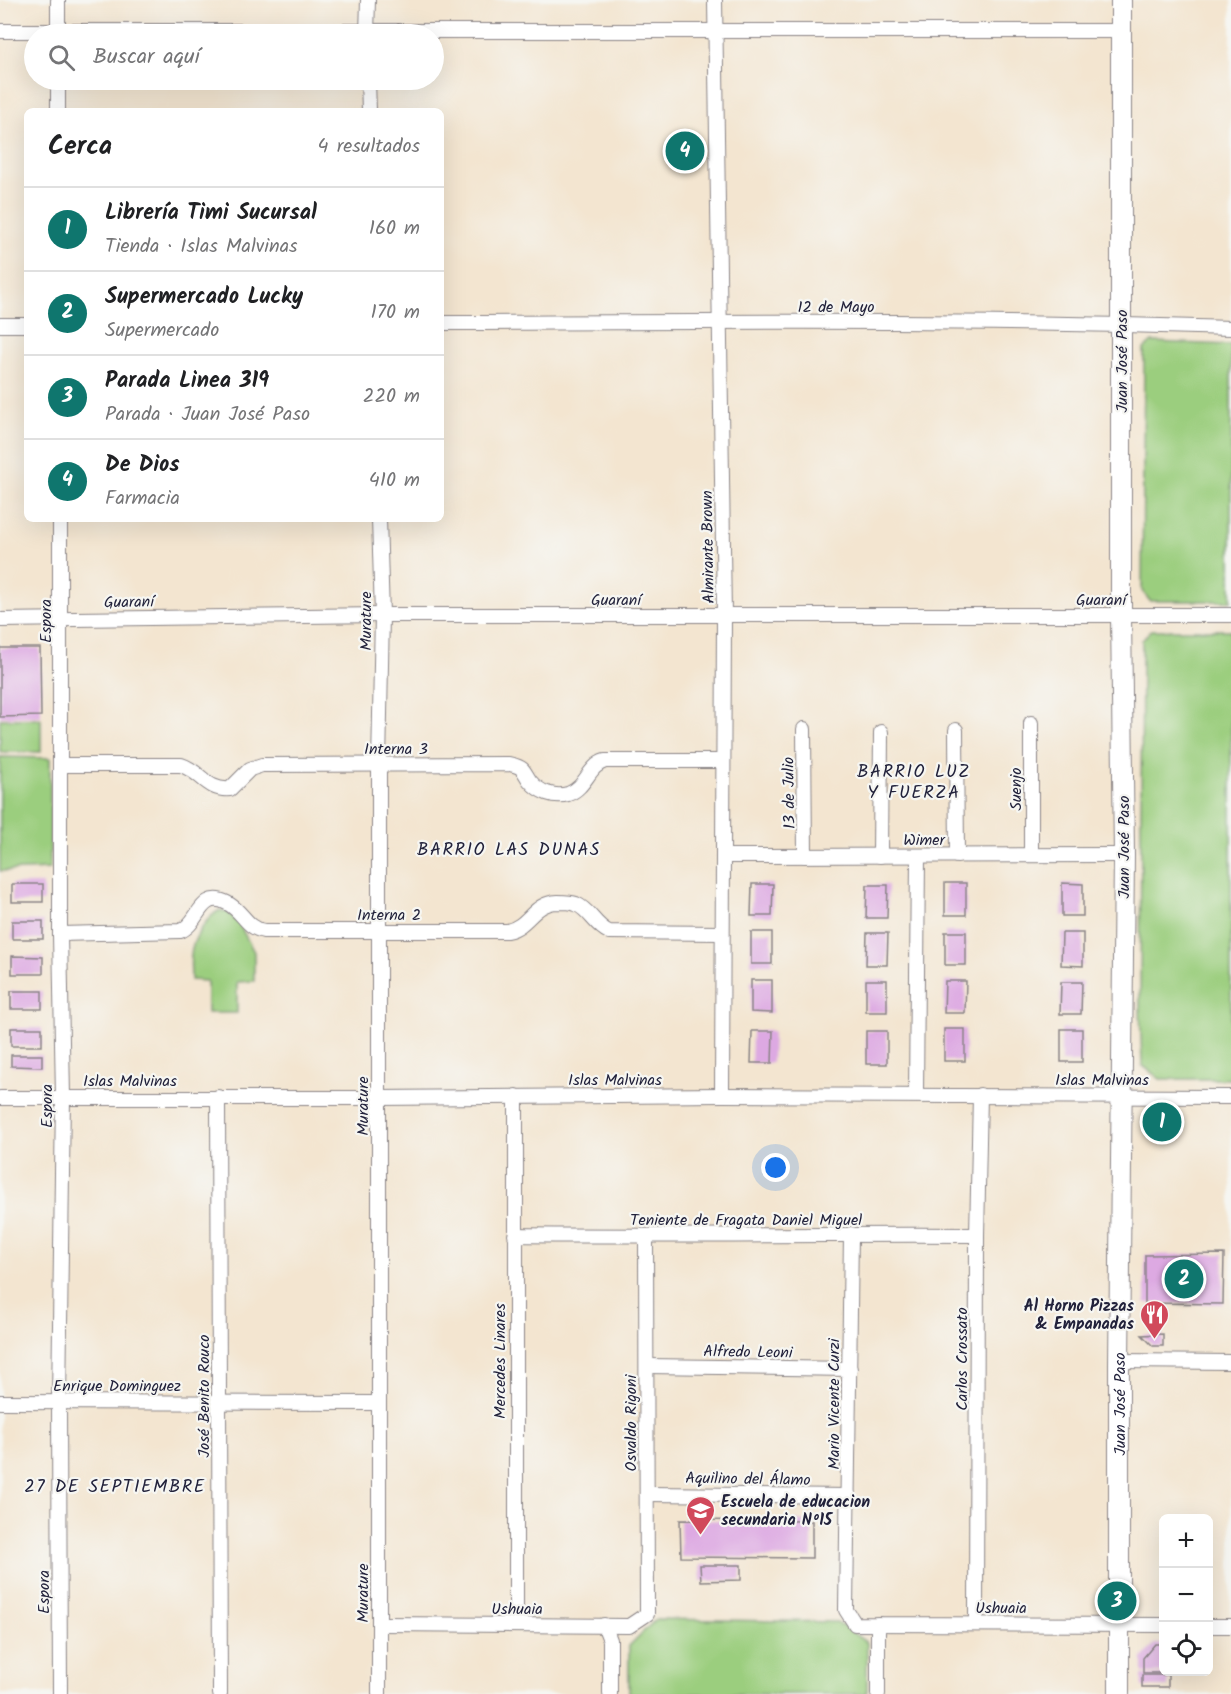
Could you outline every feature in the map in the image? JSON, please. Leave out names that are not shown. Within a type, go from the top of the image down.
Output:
[{"type":"main road","name":"Juan José Paso","points":[[1119,1694],[1119,1360],[1124,855],[1121,615],[1121,0]]},
{"type":"street","points":[[58,0],[58,24]]},
{"type":"street","points":[[367,24],[368,0]]},
{"type":"street","name":"Almirante Brown","points":[[716,0],[724,615],[722,1095]]},
{"type":"street","points":[[0,31],[24,31]]},
{"type":"street","points":[[444,33],[1121,32]]},
{"type":"street","points":[[58,90],[58,108]]},
{"type":"street","points":[[368,90],[369,108]]},
{"type":"street","name":"12 de Mayo","points":[[444,323],[1121,324],[1231,328]]},
{"type":"street","points":[[0,325],[24,326]]},
{"type":"street","name":"Espora","points":[[60,522],[62,619],[60,934],[63,1097],[59,1402],[60,1694]]},
{"type":"street","name":"Murature","points":[[379,522],[382,615],[379,764],[379,1694]]},
{"type":"street","name":"Guaraní","points":[[0,620],[382,615],[1231,615]]},
{"type":"street","name":"Suenjo","points":[[1031,723],[1031,855]]},
{"type":"street","name":"13 de Julio","points":[[804,729],[805,856]]},
{"type":"street","points":[[956,730],[957,856]]},
{"type":"street","points":[[880,856],[881,732]]},
{"type":"street","name":"Interna 3","points":[[61,765],[181,765],[190,768],[208,784],[220,790],[230,789],[255,766],[509,764],[523,769],[538,789],[549,794],[562,795],[578,788],[592,768],[605,761],[723,761]]},
{"type":"street","name":"Wimer","points":[[724,856],[1124,855]]},
{"type":"street","points":[[916,1095],[918,856]]},
{"type":"street","name":"Interna 2","points":[[60,934],[180,931],[190,926],[205,904],[215,900],[231,906],[251,927],[257,930],[507,931],[523,925],[539,907],[547,903],[561,902],[575,903],[609,932],[722,933]]},
{"type":"street","name":"Islas Malvinas","points":[[0,1098],[722,1095],[1231,1096]]},
{"type":"street","name":"Carlos Crossato","points":[[976,1624],[977,1235],[980,1095]]},
{"type":"street","name":"Mercedes Linares","points":[[516,1096],[516,1625]]},
{"type":"street","name":"José Benito Rouco","points":[[218,1097],[220,1694]]},
{"type":"street","name":"Mario Vicente Curzi","points":[[846,1610],[851,1234]]},
{"type":"street","name":"Teniente de Fragata Daniel Miguel","points":[[515,1235],[977,1235]]},
{"type":"street","name":"Osvaldo Rigoni","points":[[646,1236],[648,1609]]},
{"type":"street","points":[[1119,1360],[1231,1362]]},
{"type":"street","name":"Alfredo Leoni","points":[[647,1366],[850,1369]]},
{"type":"street","name":"Enrique Dominguez","points":[[0,1402],[378,1402]]},
{"type":"street","name":"Aquilino del Álamo","points":[[647,1494],[849,1496]]},
{"type":"street","name":"Ushuaia","points":[[379,1624],[629,1626],[647,1614],[648,1609]]},
{"type":"street","name":"Ushuaia","points":[[846,1610],[855,1624],[1159,1625]]},
{"type":"street","points":[[878,1624],[879,1694]]},
{"type":"street","points":[[604,1625],[610,1640],[610,1694]]},
{"type":"street","points":[[1213,1626],[1231,1626]]},
{"type":"green space","points":[[1152,342],[1231,345],[1231,601],[1150,601],[1142,591],[1144,349]]},
{"type":"green space","points":[[1151,630],[1231,630],[1231,1079],[1160,1079],[1142,1065],[1140,1007],[1142,640]]},
{"type":"green space","points":[[0,719],[41,719],[41,752],[0,752]]},
{"type":"green space","points":[[0,757],[50,758],[50,869],[0,871]]},
{"type":"green space","points":[[220,910],[229,913],[239,924],[254,952],[254,981],[237,982],[237,1013],[207,1013],[207,981],[191,980],[194,943],[205,923]]},
{"type":"green space","points":[[656,1619],[837,1622],[867,1643],[867,1694],[629,1694],[629,1646]]},
{"type":"building","points":[[0,648],[40,648],[41,716],[0,717]]},
{"type":"building","points":[[945,883],[966,883],[966,915],[945,915]]},
{"type":"building","points":[[1062,883],[1083,884],[1083,916],[1062,916]]},
{"type":"building","points":[[12,884],[43,884],[43,902],[12,902]]},
{"type":"building","points":[[752,884],[773,884],[772,916],[751,916]]},
{"type":"building","points":[[867,885],[888,885],[887,918],[866,918]]},
{"type":"building","points":[[12,921],[43,921],[43,939],[12,939]]},
{"type":"building","points":[[751,932],[772,932],[772,964],[751,964]]},
{"type":"building","points":[[945,932],[966,932],[966,965],[945,965]]},
{"type":"building","points":[[867,933],[888,933],[887,965],[866,965]]},
{"type":"building","points":[[1062,933],[1083,933],[1083,966],[1061,965]]},
{"type":"building","points":[[12,956],[43,957],[43,974],[12,974]]},
{"type":"building","points":[[751,980],[772,980],[772,1013],[751,1012]]},
{"type":"building","points":[[866,980],[887,980],[887,1012],[866,1012]]},
{"type":"building","points":[[945,981],[966,981],[965,1013],[944,1013]]},
{"type":"building","points":[[1061,982],[1082,982],[1081,1014],[1060,1014]]},
{"type":"building","points":[[11,991],[42,991],[42,1009],[11,1009]]},
{"type":"building","points":[[11,1028],[42,1028],[42,1046],[11,1046]]},
{"type":"building","points":[[944,1029],[965,1029],[965,1061],[944,1061]]},
{"type":"building","points":[[1061,1029],[1082,1029],[1082,1062],[1061,1062]]},
{"type":"building","points":[[752,1031],[773,1031],[772,1063],[751,1063]]},
{"type":"building","points":[[866,1031],[887,1031],[887,1064],[866,1064]]},
{"type":"building","points":[[11,1055],[42,1055],[42,1067],[11,1066]]},
{"type":"building","points":[[1224,1254],[1223,1304],[1145,1303],[1145,1255]]},
{"type":"building","name":"Al Horno Pizzas & Empanadas","points":[[1163,1334],[1163,1346],[1153,1346],[1142,1335]]},
{"type":"building","points":[[680,1520],[812,1521],[812,1558],[681,1557]]},
{"type":"building","points":[[700,1565],[741,1565],[741,1580],[701,1581]]},
{"type":"building","points":[[1155,1644],[1159,1644],[1159,1673],[1143,1673],[1143,1658]]},
{"type":"building","points":[[1142,1675],[1168,1676],[1168,1687],[1142,1687]]},
{"type":"place","name":"De Dios","points":[[685,151]]},
{"type":"place","name":"Librería Timi Sucursal","points":[[1162,1122]]},
{"type":"place","name":"Supermercado Lucky","points":[[1184,1279]]},
{"type":"place","name":"Al Horno Pizzas & Empanadas","points":[[1155,1340]]},
{"type":"place","name":"Escuela de educacion secundaria Nº15","points":[[700,1536]]},
{"type":"place","name":"Parada Linea 319","points":[[1117,1601]]},
{"type":"district","name":"BARRIO LUZ Y FUERZA","points":[[914,781]]},
{"type":"district","name":"BARRIO LAS DUNAS","points":[[509,849]]},
{"type":"district","name":"27 DE SEPTIEMBRE","points":[[115,1486]]}]
